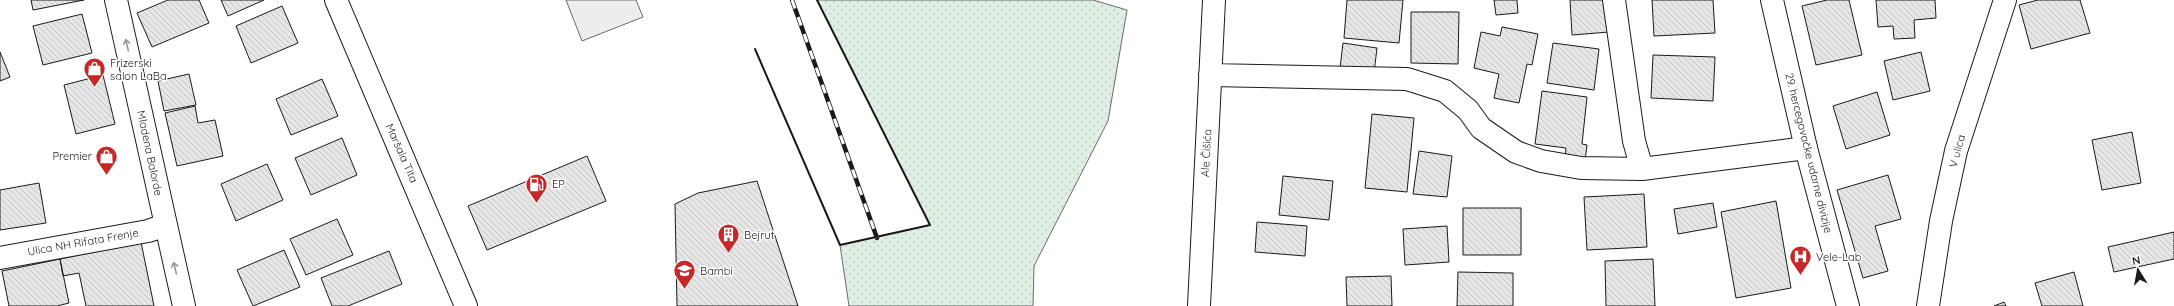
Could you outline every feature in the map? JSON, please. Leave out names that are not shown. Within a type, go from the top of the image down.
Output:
[{"type":"street","name":"Mladena Balorde","points":[[116,0],[184,306]]},
{"type":"street","name":"Maršala Tita","points":[[336,0],[466,306]]},
{"type":"street","name":"Ale Čišića","points":[[1199,306],[1214,0]]},
{"type":"street","points":[[1614,0],[1634,141],[1642,169]]},
{"type":"street","name":"29. hercegovačke udarne divizije","points":[[1772,0],[1806,148],[1848,306]]},
{"type":"street","name":"V ulica","points":[[1928,306],[1941,221],[1956,151],[2005,0]]},
{"type":"street","points":[[1210,75],[1407,79],[1445,91],[1468,110],[1481,128],[1516,152],[1541,161],[1581,168],[1642,169],[1806,148]]},
{"type":"street","name":"Ulica NH Rifata Frenje","points":[[0,258],[148,231],[166,225]]},
{"type":"green space","points":[[817,0],[1093,0],[1127,10],[1108,121],[1034,266],[1033,306],[849,306],[840,245],[930,225]]},
{"type":"shaded area","points":[[566,0],[636,0],[643,17],[582,41]]},
{"type":"building","points":[[31,0],[84,0],[33,10]]},
{"type":"building","points":[[168,0],[199,0],[209,23],[152,47],[137,13]]},
{"type":"building","points":[[221,0],[264,0],[228,16]]},
{"type":"building","points":[[1347,0],[1403,0],[1399,43],[1344,38]]},
{"type":"building","points":[[1494,0],[1517,0],[1518,13],[1496,15]]},
{"type":"building","points":[[1570,0],[1606,0],[1609,32],[1572,35]]},
{"type":"building","points":[[1652,0],[1713,0],[1715,33],[1654,36]]},
{"type":"building","points":[[1827,0],[1849,0],[1862,55],[1816,65],[1802,6]]},
{"type":"building","points":[[1876,0],[1935,0],[1936,18],[1914,20],[1915,38],[1894,39],[1893,26],[1878,27]]},
{"type":"building","points":[[2038,0],[2080,0],[2090,33],[2031,49],[2019,5]]},
{"type":"building","points":[[282,6],[298,43],[251,63],[236,26]]},
{"type":"building","points":[[1411,12],[1459,12],[1458,64],[1411,63]]},
{"type":"building","points":[[82,14],[92,53],[43,65],[33,26]]},
{"type":"building","points":[[1502,27],[1538,34],[1532,65],[1527,64],[1519,103],[1494,98],[1499,74],[1474,68],[1481,32],[1500,36]]},
{"type":"building","points":[[1343,43],[1377,48],[1374,73],[1340,68]]},
{"type":"building","points":[[1553,43],[1599,49],[1594,90],[1547,83]]},
{"type":"building","points":[[0,52],[10,77],[0,81]]},
{"type":"building","points":[[1921,52],[1930,91],[1893,100],[1884,61]]},
{"type":"building","points":[[1653,55],[1715,57],[1713,101],[1651,98]]},
{"type":"building","points":[[189,74],[196,105],[164,111],[158,81]]},
{"type":"building","points":[[103,75],[115,124],[76,134],[64,85]]},
{"type":"building","points":[[322,79],[338,116],[291,135],[276,99]]},
{"type":"building","points":[[1542,91],[1587,97],[1582,144],[1587,145],[1585,161],[1565,159],[1566,148],[1535,144]]},
{"type":"building","points":[[1877,92],[1890,135],[1846,149],[1833,106]]},
{"type":"building","points":[[195,106],[198,123],[215,120],[223,156],[177,166],[165,113]]},
{"type":"building","points":[[1372,114],[1414,118],[1407,192],[1365,188]]},
{"type":"building","points":[[2132,132],[2141,183],[2102,190],[2092,140]]},
{"type":"building","points":[[342,138],[357,175],[311,195],[295,158]]},
{"type":"building","points":[[1419,151],[1452,156],[1447,197],[1413,194]]},
{"type":"building","name":"EP","points":[[587,156],[606,201],[487,250],[468,206]]},
{"type":"building","points":[[267,164],[283,200],[236,221],[221,184]]},
{"type":"building","points":[[1888,175],[1901,219],[1875,226],[1888,271],[1863,278],[1837,190]]},
{"type":"building","points":[[1283,176],[1333,181],[1329,220],[1279,215]]},
{"type":"building","name":"Bejrut","points":[[757,181],[798,306],[677,306],[675,204],[698,193]]},
{"type":"building","points":[[39,183],[46,223],[0,230],[0,190]]},
{"type":"building","points":[[1644,194],[1647,247],[1587,250],[1584,197]]},
{"type":"building","points":[[1776,201],[1791,288],[1736,298],[1721,212]]},
{"type":"building","points":[[1713,203],[1717,227],[1678,234],[1674,209]]},
{"type":"building","points":[[1463,208],[1521,208],[1521,255],[1463,255]]},
{"type":"building","points":[[337,219],[353,255],[306,275],[290,239]]},
{"type":"building","points":[[1257,222],[1307,226],[1305,256],[1255,252]]},
{"type":"building","points":[[1447,226],[1449,262],[1405,265],[1403,229]]},
{"type":"building","points":[[2174,232],[2174,259],[2114,272],[2108,247]]},
{"type":"building","points":[[141,242],[154,306],[86,306],[79,273],[63,276],[60,259]]},
{"type":"building","points":[[284,250],[300,287],[253,306],[237,270]]},
{"type":"building","points":[[389,251],[402,284],[348,306],[332,306],[321,278]]},
{"type":"building","points":[[60,259],[69,303],[57,306],[9,306],[2,271]]},
{"type":"building","points":[[1653,259],[1655,306],[1606,306],[1605,261]]},
{"type":"building","points":[[1458,272],[1513,273],[1513,306],[1457,306]]},
{"type":"building","points":[[2074,272],[2083,306],[2042,306],[2035,283]]},
{"type":"building","points":[[1391,276],[1392,306],[1347,306],[1346,277]]},
{"type":"building","points":[[2004,302],[2006,306],[1994,306]]},
{"type":"railway","points":[[792,0],[877,238]]},
{"type":"wall","points":[[755,49],[840,245],[930,225],[817,0]]},
{"type":"place","name":"Frizerski salon LaBa","points":[[94,88]]},
{"type":"place","name":"Premier","points":[[107,176]]},
{"type":"place","name":"EP","points":[[537,204]]},
{"type":"place","name":"Bejrut","points":[[729,254]]},
{"type":"place","name":"Vele-Lab","points":[[1800,276]]},
{"type":"place","name":"Bambi","points":[[684,290]]}]
